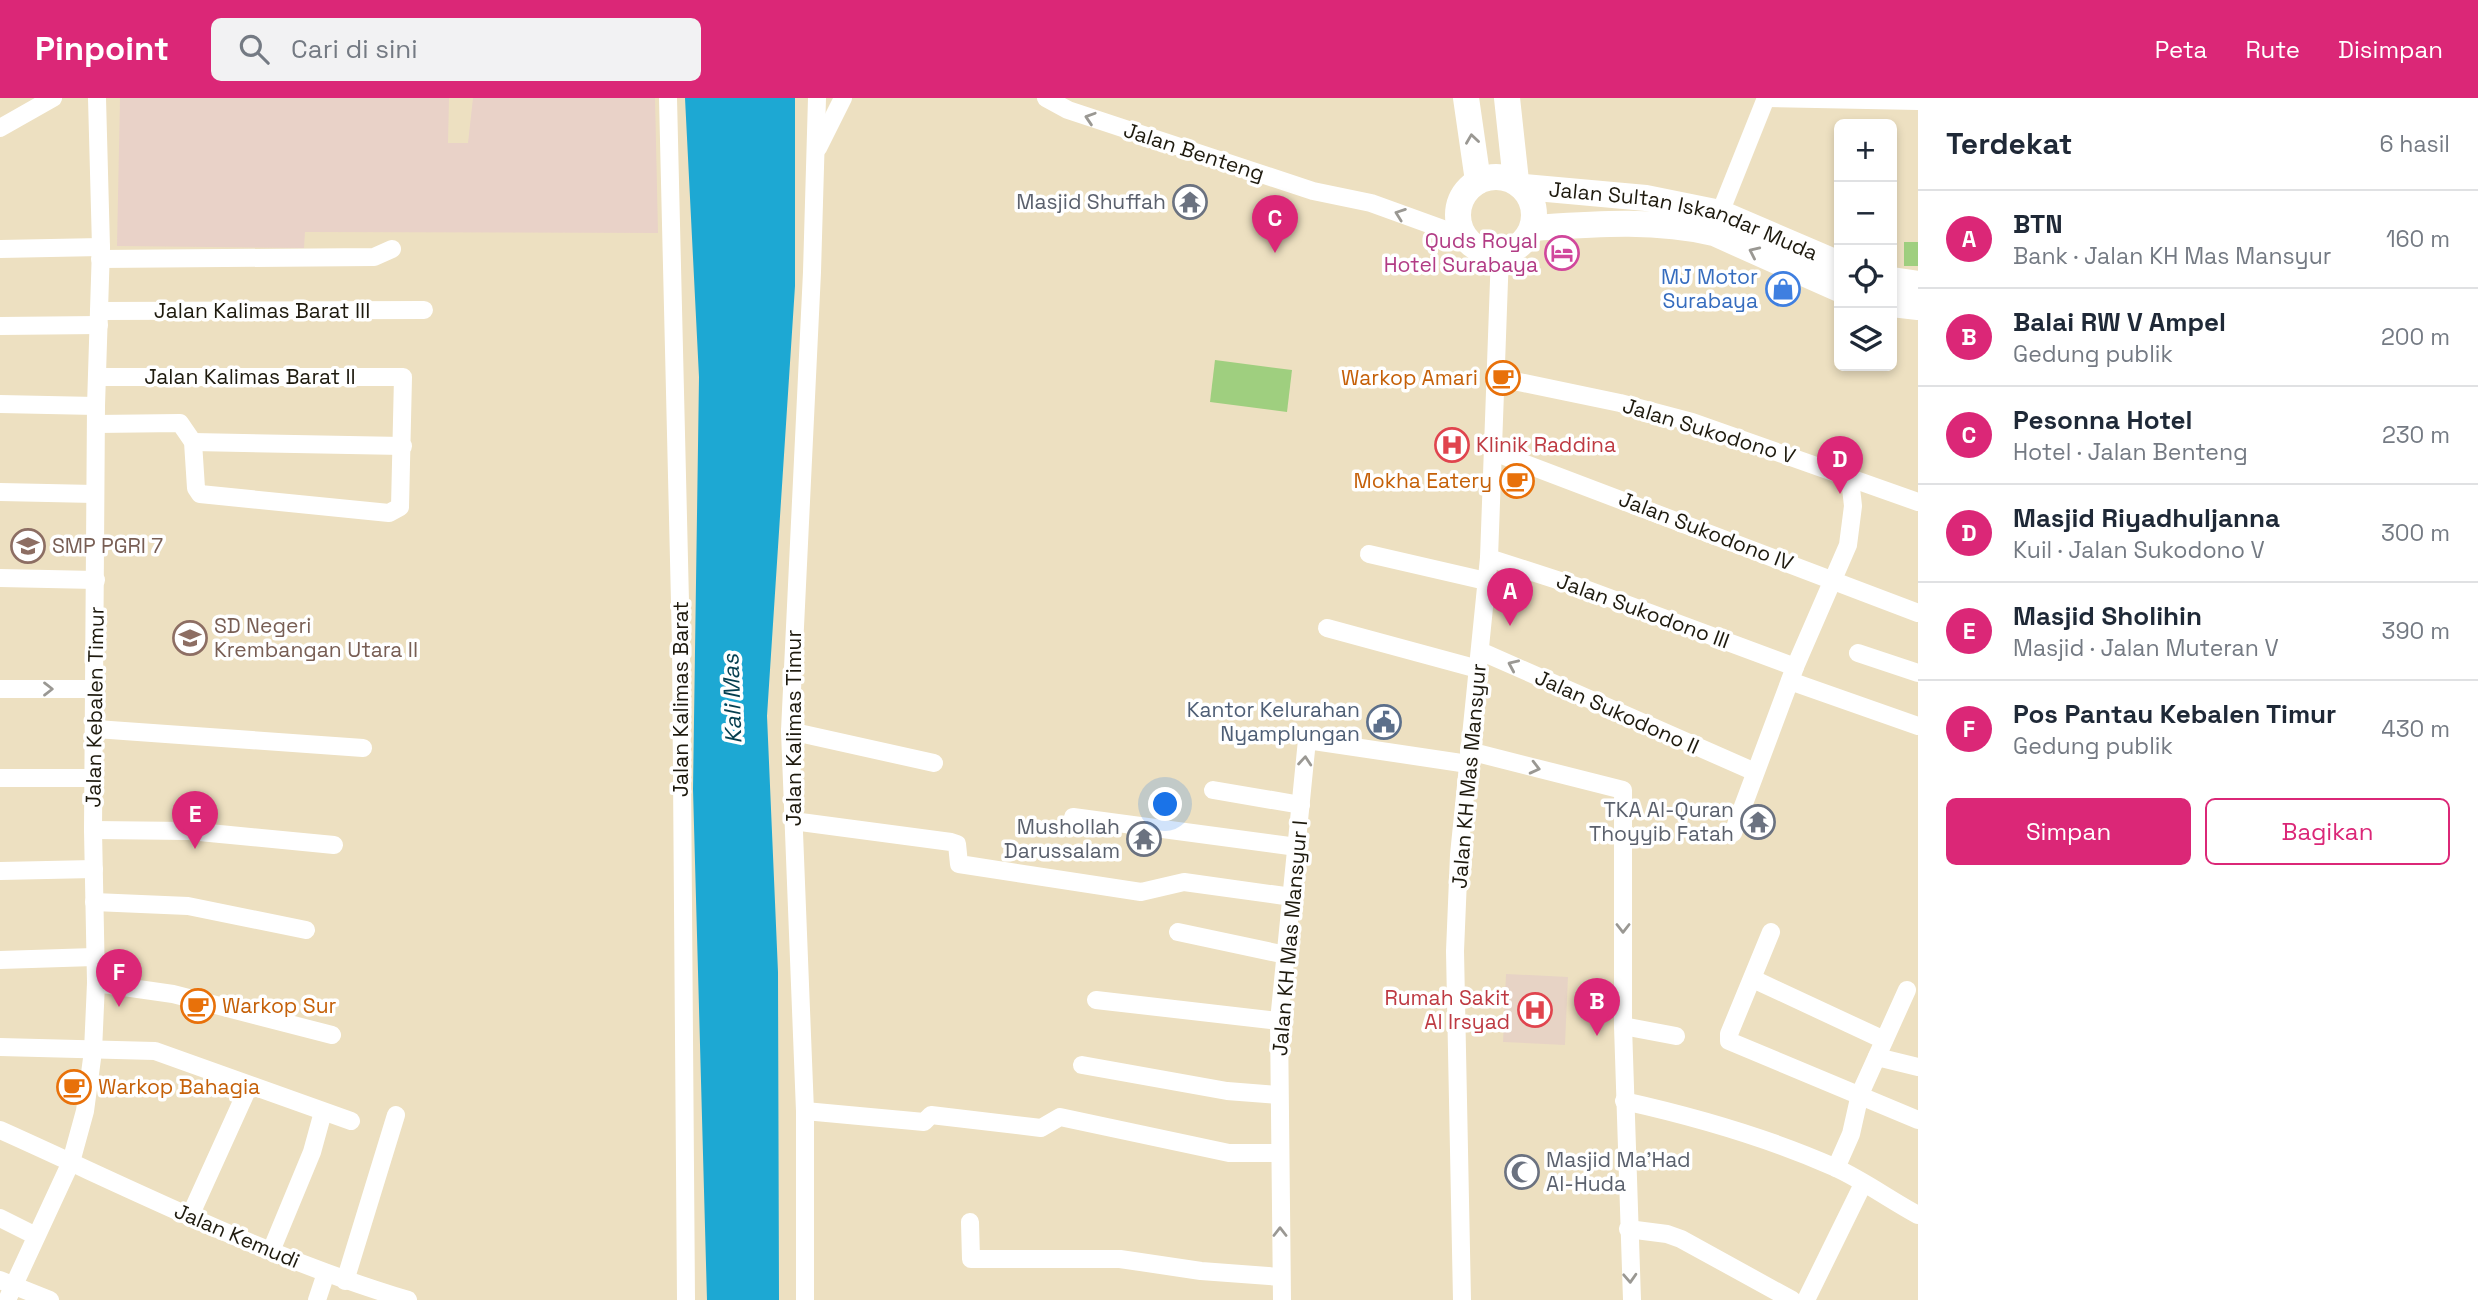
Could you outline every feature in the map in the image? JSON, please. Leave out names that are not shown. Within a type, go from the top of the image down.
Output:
[{"type":"highway","points":[[1466,98],[1478,181]]},
{"type":"highway","points":[[1507,98],[1520,184],[1535,206],[1533,228],[1520,246],[1500,253],[1486,252],[1465,237],[1458,222],[1459,206],[1466,191],[1478,181],[1497,176],[1520,184]]},
{"type":"highway","name":"Jalan Sultan Iskandar Muda","points":[[1520,184],[1646,198],[1720,213],[1834,262]]},
{"type":"highway","name":"Jalan Sultan Iskandar Muda","points":[[1533,228],[1643,223],[1693,228],[1714,233],[1834,287]]},
{"type":"highway","points":[[1897,281],[1918,284]]},
{"type":"highway","points":[[1897,305],[1918,307]]},
{"type":"street","points":[[0,128],[53,98]]},
{"type":"street","name":"Jalan Kebalen Timur","points":[[7,1289],[71,1162],[85,1111],[93,1051],[96,983],[93,830],[96,730],[95,494],[100,253],[97,98]]},
{"type":"street","name":"Jalan Kalimas Barat","points":[[668,98],[681,630],[686,1300]]},
{"type":"street","name":"Jalan Kalimas Timur","points":[[805,1300],[805,1111],[790,731],[798,519],[813,272],[817,98]]},
{"type":"street","name":"Jalan Kalimas Timur","points":[[814,155],[843,98]]},
{"type":"street","name":"Jalan Benteng","points":[[1046,98],[1068,110],[1313,191],[1371,203],[1465,237]]},
{"type":"street","points":[[1720,213],[1766,98],[1918,101]]},
{"type":"street","points":[[0,248],[100,253],[374,257],[392,249]]},
{"type":"street","name":"Jalan KH Mas Mansyur","points":[[1462,1300],[1455,951],[1468,757],[1489,558],[1500,253]]},
{"type":"street","name":"Jalan Kalimas Barat III","points":[[0,326],[99,318],[424,310]]},
{"type":"street","name":"Jalan Kalimas Barat II","points":[[97,377],[403,377],[403,446]]},
{"type":"street","name":"Jalan Sukodono V","points":[[1495,377],[1620,402],[1692,422],[1918,502]]},
{"type":"street","points":[[0,404],[180,423],[193,442],[197,491],[243,500],[396,512],[400,507],[403,446],[193,442]]},
{"type":"street","name":"Jalan Sukodono IV","points":[[1494,452],[1918,613]]},
{"type":"street","points":[[1733,833],[1792,674],[1848,545],[1853,506],[1850,479]]},
{"type":"street","points":[[0,492],[95,494]]},
{"type":"street","points":[[1369,554],[1486,581]]},
{"type":"street","name":"Jalan Sukodono III","points":[[1489,558],[1585,589],[1918,726]]},
{"type":"street","points":[[0,578],[96,580]]},
{"type":"street","points":[[1327,628],[1478,669]]},
{"type":"street","name":"Jalan Sukodono II","points":[[1480,650],[1755,772]]},
{"type":"street","points":[[1858,653],[1918,673]]},
{"type":"street","points":[[0,689],[96,689]]},
{"type":"street","points":[[96,730],[363,748]]},
{"type":"street","points":[[790,731],[934,763]]},
{"type":"street","name":"Jalan KH Mas Mansyur I","points":[[1282,1300],[1279,1021],[1307,741],[1310,738],[1468,757]]},
{"type":"street","points":[[1468,757],[1623,790],[1624,1101],[1632,1300]]},
{"type":"street","points":[[0,778],[94,778]]},
{"type":"street","points":[[1213,790],[1301,805]]},
{"type":"street","points":[[1073,817],[1297,847]]},
{"type":"street","points":[[793,821],[951,842],[957,846],[958,863],[1141,892],[1169,883],[1184,882],[1292,897]]},
{"type":"street","points":[[93,830],[189,831],[334,845]]},
{"type":"street","points":[[0,871],[94,869]]},
{"type":"street","points":[[94,902],[188,906],[306,930]]},
{"type":"street","points":[[1178,932],[1286,955]]},
{"type":"street","points":[[1772,932],[1729,1041],[1918,1120]]},
{"type":"street","points":[[0,960],[94,957]]},
{"type":"street","points":[[1753,979],[1884,1040]]},
{"type":"street","points":[[96,983],[173,994],[332,1035]]},
{"type":"street","points":[[1836,1168],[1851,1134],[1860,1094],[1907,990]]},
{"type":"street","points":[[1096,1000],[1279,1021]]},
{"type":"street","points":[[1623,1026],[1676,1037]]},
{"type":"street","points":[[0,1047],[93,1051],[124,1048],[155,1051],[351,1121]]},
{"type":"street","points":[[1877,1057],[1918,1066]]},
{"type":"street","points":[[1082,1065],[1227,1091],[1278,1095]]},
{"type":"street","points":[[190,1216],[248,1086]]},
{"type":"street","points":[[1624,1101],[1676,1112],[1738,1130],[1836,1168],[1918,1215]]},
{"type":"street","points":[[805,1111],[924,1122],[931,1115],[1041,1128],[1060,1117],[1229,1153],[1280,1153]]},
{"type":"street","points":[[271,1251],[312,1152],[323,1112]]},
{"type":"street","points":[[345,1281],[396,1115]]},
{"type":"street","name":"Jalan Kemudi","points":[[0,1130],[271,1251],[345,1281],[408,1300]]},
{"type":"street","points":[[1806,1300],[1863,1184]]},
{"type":"street","points":[[0,1218],[36,1236]]},
{"type":"street","points":[[970,1222],[969,1256],[981,1259],[1120,1259],[1201,1271],[1281,1277]]},
{"type":"street","points":[[1628,1229],[1674,1236],[1792,1300]]},
{"type":"street","points":[[317,1300],[326,1273]]},
{"type":"street","points":[[7,1289],[50,1300]]},
{"type":"shaded area","points":[[120,98],[449,98],[448,143],[468,143],[473,98],[655,98],[658,233],[305,232],[304,248],[117,246]]},
{"type":"shaded area","name":"Rumah Sakit Al Irsyad","points":[[1506,974],[1568,977],[1565,1045],[1503,1042]]},
{"type":"green space","points":[[1904,242],[1918,242],[1918,266],[1904,266]]},
{"type":"green space","points":[[1215,360],[1292,370],[1287,412],[1210,402]]},
{"type":"water","name":"Kali Mas","points":[[685,98],[795,98],[795,286],[767,716],[778,972],[779,1300],[707,1300],[693,789],[699,377]]},
{"type":"place","name":"Masjid Shuffah","points":[[1190,202]]},
{"type":"place","name":"Pesonna Hotel","points":[[1275,253]]},
{"type":"place","name":"Quds Royal Hotel Surabaya","points":[[1562,253]]},
{"type":"place","name":"MJ Motor Surabaya","points":[[1783,289]]},
{"type":"place","name":"Warkop Amari","points":[[1503,378]]},
{"type":"place","name":"Klinik Raddina","points":[[1452,445]]},
{"type":"place","name":"Mokha Eatery","points":[[1517,481]]},
{"type":"place","name":"Masjid Riyadhuljanna","points":[[1840,494]]},
{"type":"place","name":"SMP PGRI 7","points":[[28,546]]},
{"type":"place","name":"BTN","points":[[1510,626]]},
{"type":"place","name":"SD Negeri Krembangan Utara II","points":[[190,638]]},
{"type":"place","name":"Kantor Kelurahan Nyamplungan","points":[[1384,722]]},
{"type":"place","name":"TKA Al-Quran Thoyyib Fatah","points":[[1758,822]]},
{"type":"place","name":"Mushollah Darussalam","points":[[1144,839]]},
{"type":"place","name":"Masjid Sholihin","points":[[195,849]]},
{"type":"place","name":"Warkop Sur","points":[[198,1006]]},
{"type":"place","name":"Pos Pantau Kebalen Timur","points":[[119,1007]]},
{"type":"place","name":"Rumah Sakit Al Irsyad","points":[[1535,1010]]},
{"type":"place","name":"Balai RW V Ampel","points":[[1597,1036]]},
{"type":"place","name":"Warkop Bahagia","points":[[74,1087]]},
{"type":"place","name":"Masjid Ma'Had Al-Huda","points":[[1522,1172]]}]
